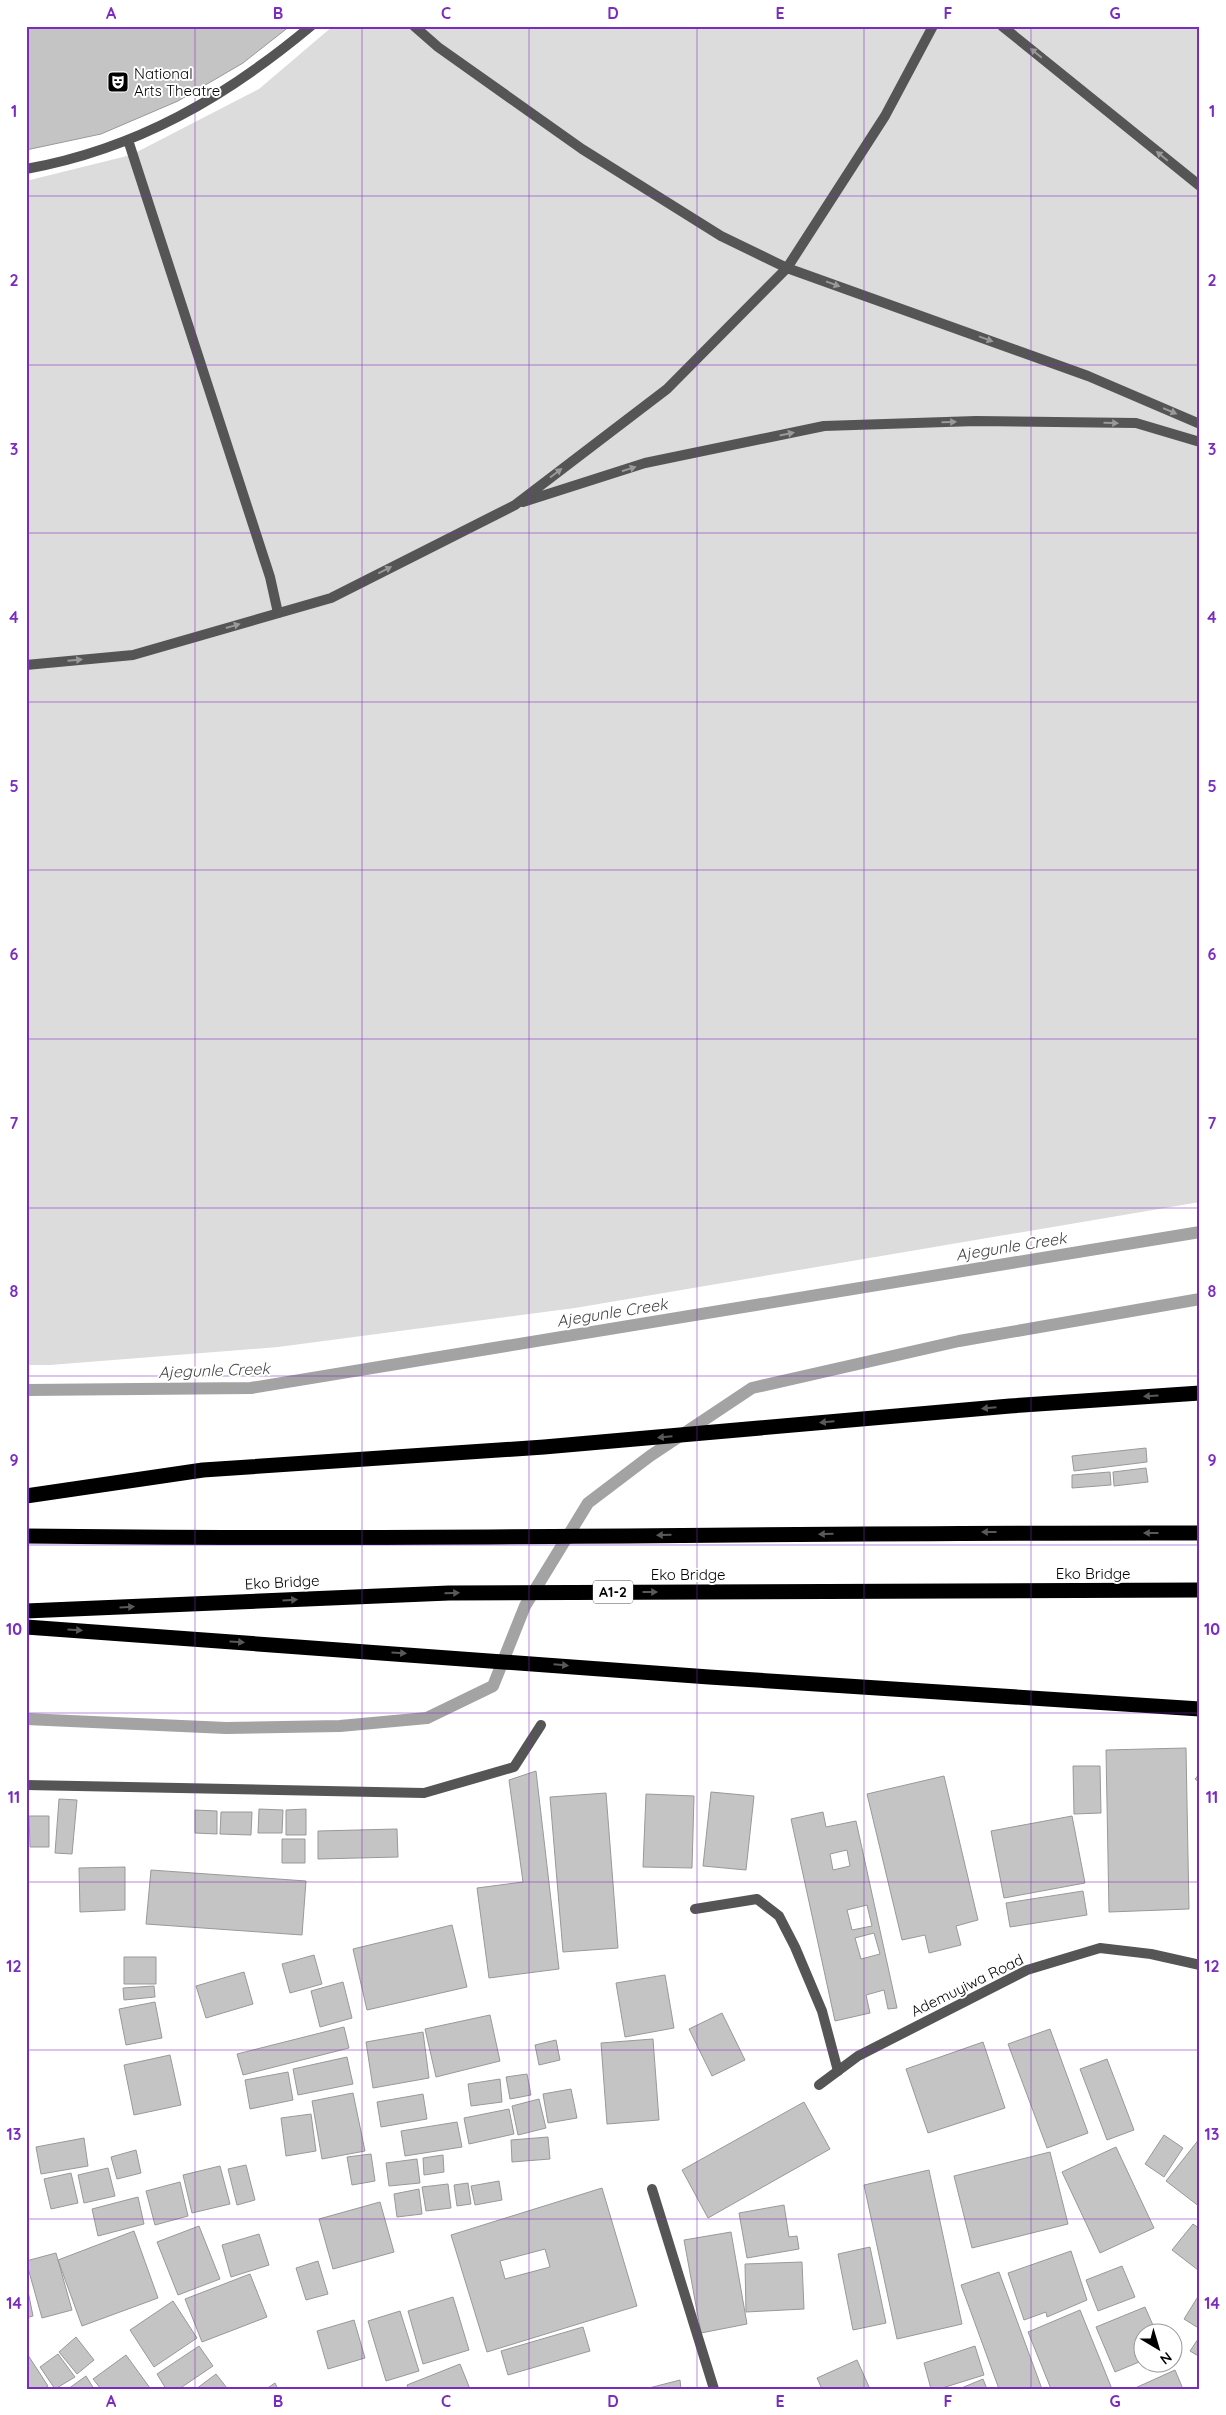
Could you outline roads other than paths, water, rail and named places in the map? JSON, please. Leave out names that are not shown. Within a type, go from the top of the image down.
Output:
[{"type":"highway","points":[[26,1496],[203,1470],[544,1447],[1010,1406],[1200,1393]]},
{"type":"highway","points":[[26,1536],[507,1537],[979,1532],[1200,1533]]},
{"type":"highway","name":"Eko Bridge","points":[[26,1612],[448,1593],[1200,1590]]},
{"type":"highway","points":[[26,1627],[709,1677],[1200,1709]]},
{"type":"street","points":[[26,169],[52,164],[128,140],[166,124],[219,95],[270,61],[311,26]]},
{"type":"street","points":[[414,26],[438,47],[582,149],[721,236],[787,268],[1088,376],[1200,424]]},
{"type":"street","points":[[515,504],[667,389],[787,268],[885,116],[933,26]]},
{"type":"street","points":[[1002,26],[1200,186]]},
{"type":"street","points":[[128,140],[270,577],[278,613]]},
{"type":"street","points":[[26,665],[132,655],[331,598],[515,504],[645,464],[824,426],[976,421],[1136,423],[1200,442]]},
{"type":"street","points":[[26,1784],[424,1793],[514,1767],[541,1725]]},
{"type":"street","points":[[695,1909],[757,1899],[779,1916],[822,2011],[838,2071]]},
{"type":"street","name":"Ademuyiwa Road","points":[[819,2085],[858,2056],[1027,1970],[1100,1948],[1151,1954],[1200,1965]]},
{"type":"street","points":[[652,2189],[714,2389]]},
{"type":"waterway","name":"Ajegunle Creek","points":[[26,1390],[251,1388],[1200,1232]]},
{"type":"waterway","points":[[26,1719],[226,1728],[340,1726],[427,1718],[493,1686],[525,1606],[588,1503],[650,1456],[752,1388],[959,1341],[1200,1299]]},
{"type":"place","name":"National Arts Theatre","points":[[118,82]]}]
